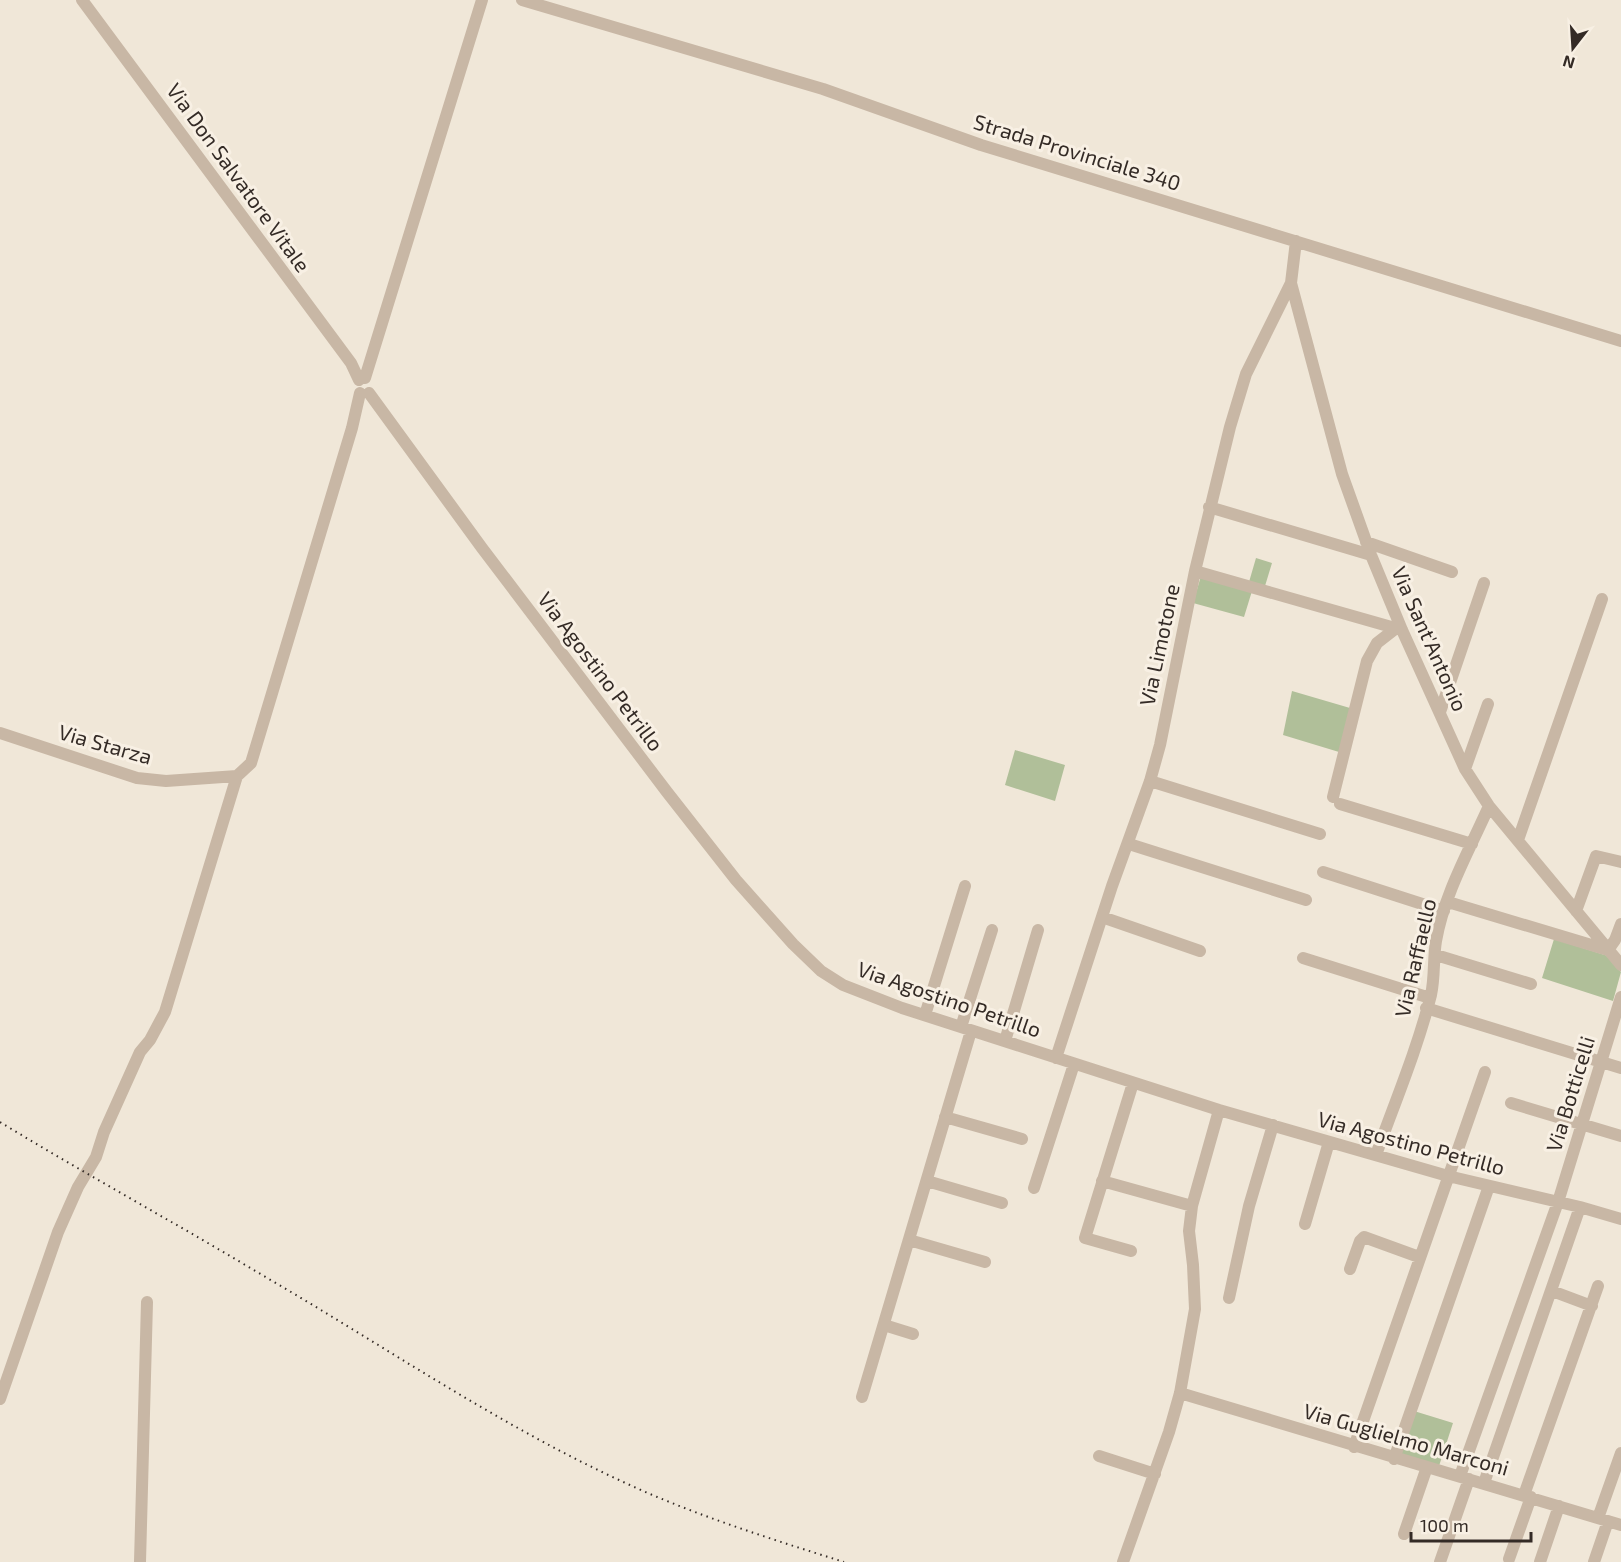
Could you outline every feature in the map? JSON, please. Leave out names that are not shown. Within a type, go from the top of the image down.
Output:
[{"type":"street","name":"Via Don Salvatore Vitale","points":[[82,0],[351,363],[363,386],[377,404]]},
{"type":"street","points":[[0,1399],[58,1232],[78,1186],[96,1157],[104,1132],[140,1052],[150,1040],[165,1012],[237,776],[251,763],[363,386],[482,0]]},
{"type":"street","name":"Strada Provinciale 340","points":[[522,0],[823,89],[981,145],[1621,341]]},
{"type":"street","name":"Via Limotone","points":[[1056,1058],[1150,781],[1160,745],[1209,507],[1230,427],[1246,374],[1291,283],[1296,241]]},
{"type":"street","name":"Via Sant'Antonio","points":[[1291,283],[1342,474],[1366,542],[1399,630],[1466,769],[1489,806],[1621,965]]},
{"type":"street","name":"Via Agostino Petrillo","points":[[377,404],[594,699],[736,880],[793,944],[821,971],[843,985],[925,1015],[1219,1110],[1448,1176],[1621,1219]]},
{"type":"street","points":[[1209,507],[1371,555]]},
{"type":"street","points":[[1366,542],[1452,572]]},
{"type":"street","points":[[1195,571],[1399,630]]},
{"type":"street","points":[[1440,712],[1484,583]]},
{"type":"street","points":[[1518,840],[1602,599]]},
{"type":"street","points":[[1399,630],[1377,643],[1367,661],[1337,800],[1472,844]]},
{"type":"street","points":[[1466,769],[1488,704]]},
{"type":"street","name":"Via Starza","points":[[0,733],[137,778],[166,781],[237,776]]},
{"type":"street","points":[[1150,781],[1320,834]]},
{"type":"street","name":"Via Raffaello","points":[[1376,1155],[1406,1073],[1428,1003],[1435,976],[1436,940],[1446,906],[1489,806]]},
{"type":"street","points":[[1128,844],[1306,900]]},
{"type":"street","points":[[1576,911],[1596,856],[1621,862]]},
{"type":"street","points":[[1323,872],[1608,950],[1621,924]]},
{"type":"street","points":[[925,1015],[965,886]]},
{"type":"street","points":[[1102,917],[1200,951]]},
{"type":"street","points":[[862,1397],[945,1117],[992,930]]},
{"type":"street","points":[[1005,1041],[1038,930]]},
{"type":"street","points":[[1436,955],[1531,984]]},
{"type":"street","points":[[1303,958],[1621,1068]]},
{"type":"street","name":"Via Botticelli","points":[[1440,1562],[1465,1478],[1558,1202],[1621,997]]},
{"type":"street","points":[[1034,1188],[1074,1064]]},
{"type":"street","points":[[1354,1446],[1485,1072]]},
{"type":"street","points":[[1131,1251],[1084,1238],[1133,1083]]},
{"type":"street","points":[[1511,1102],[1621,1136]]},
{"type":"street","points":[[1123,1562],[1170,1432],[1180,1393],[1195,1309],[1189,1231],[1192,1206],[1219,1110]]},
{"type":"street","points":[[945,1117],[1022,1139]]},
{"type":"street","points":[[1229,1298],[1249,1206],[1273,1125]]},
{"type":"street","points":[[1305,1224],[1329,1142]]},
{"type":"street","points":[[927,1181],[1002,1203]]},
{"type":"street","points":[[1102,1181],[1192,1206]]},
{"type":"street","points":[[1395,1459],[1490,1186]]},
{"type":"street","points":[[1484,1483],[1580,1207]]},
{"type":"street","points":[[1350,1269],[1360,1241],[1364,1237],[1419,1257]]},
{"type":"street","points":[[909,1240],[985,1262]]},
{"type":"street","points":[[1509,1558],[1598,1287]]},
{"type":"street","points":[[1552,1291],[1592,1306]]},
{"type":"street","points":[[140,1562],[147,1302]]},
{"type":"street","points":[[884,1325],[913,1334]]},
{"type":"street","name":"Via Guglielmo Marconi","points":[[1180,1393],[1621,1525]]},
{"type":"street","points":[[1594,1562],[1621,1453]]},
{"type":"street","points":[[1099,1456],[1155,1474]]},
{"type":"street","points":[[1404,1534],[1427,1467]]},
{"type":"street","points":[[1540,1562],[1559,1506]]},
{"type":"green space","points":[[1256,558],[1272,563],[1265,586],[1249,582]]},
{"type":"green space","points":[[1201,576],[1252,591],[1244,617],[1193,603]]},
{"type":"green space","points":[[1292,691],[1350,708],[1339,752],[1283,735]]},
{"type":"green space","points":[[1015,750],[1065,765],[1055,801],[1005,785]]},
{"type":"green space","points":[[1554,939],[1608,956],[1621,972],[1613,1001],[1542,978]]},
{"type":"green space","points":[[1414,1411],[1453,1423],[1439,1466],[1398,1454]]},
{"type":"railway","points":[[0,1122],[193,1234],[481,1407],[572,1457],[619,1480],[702,1515],[844,1562]]}]
